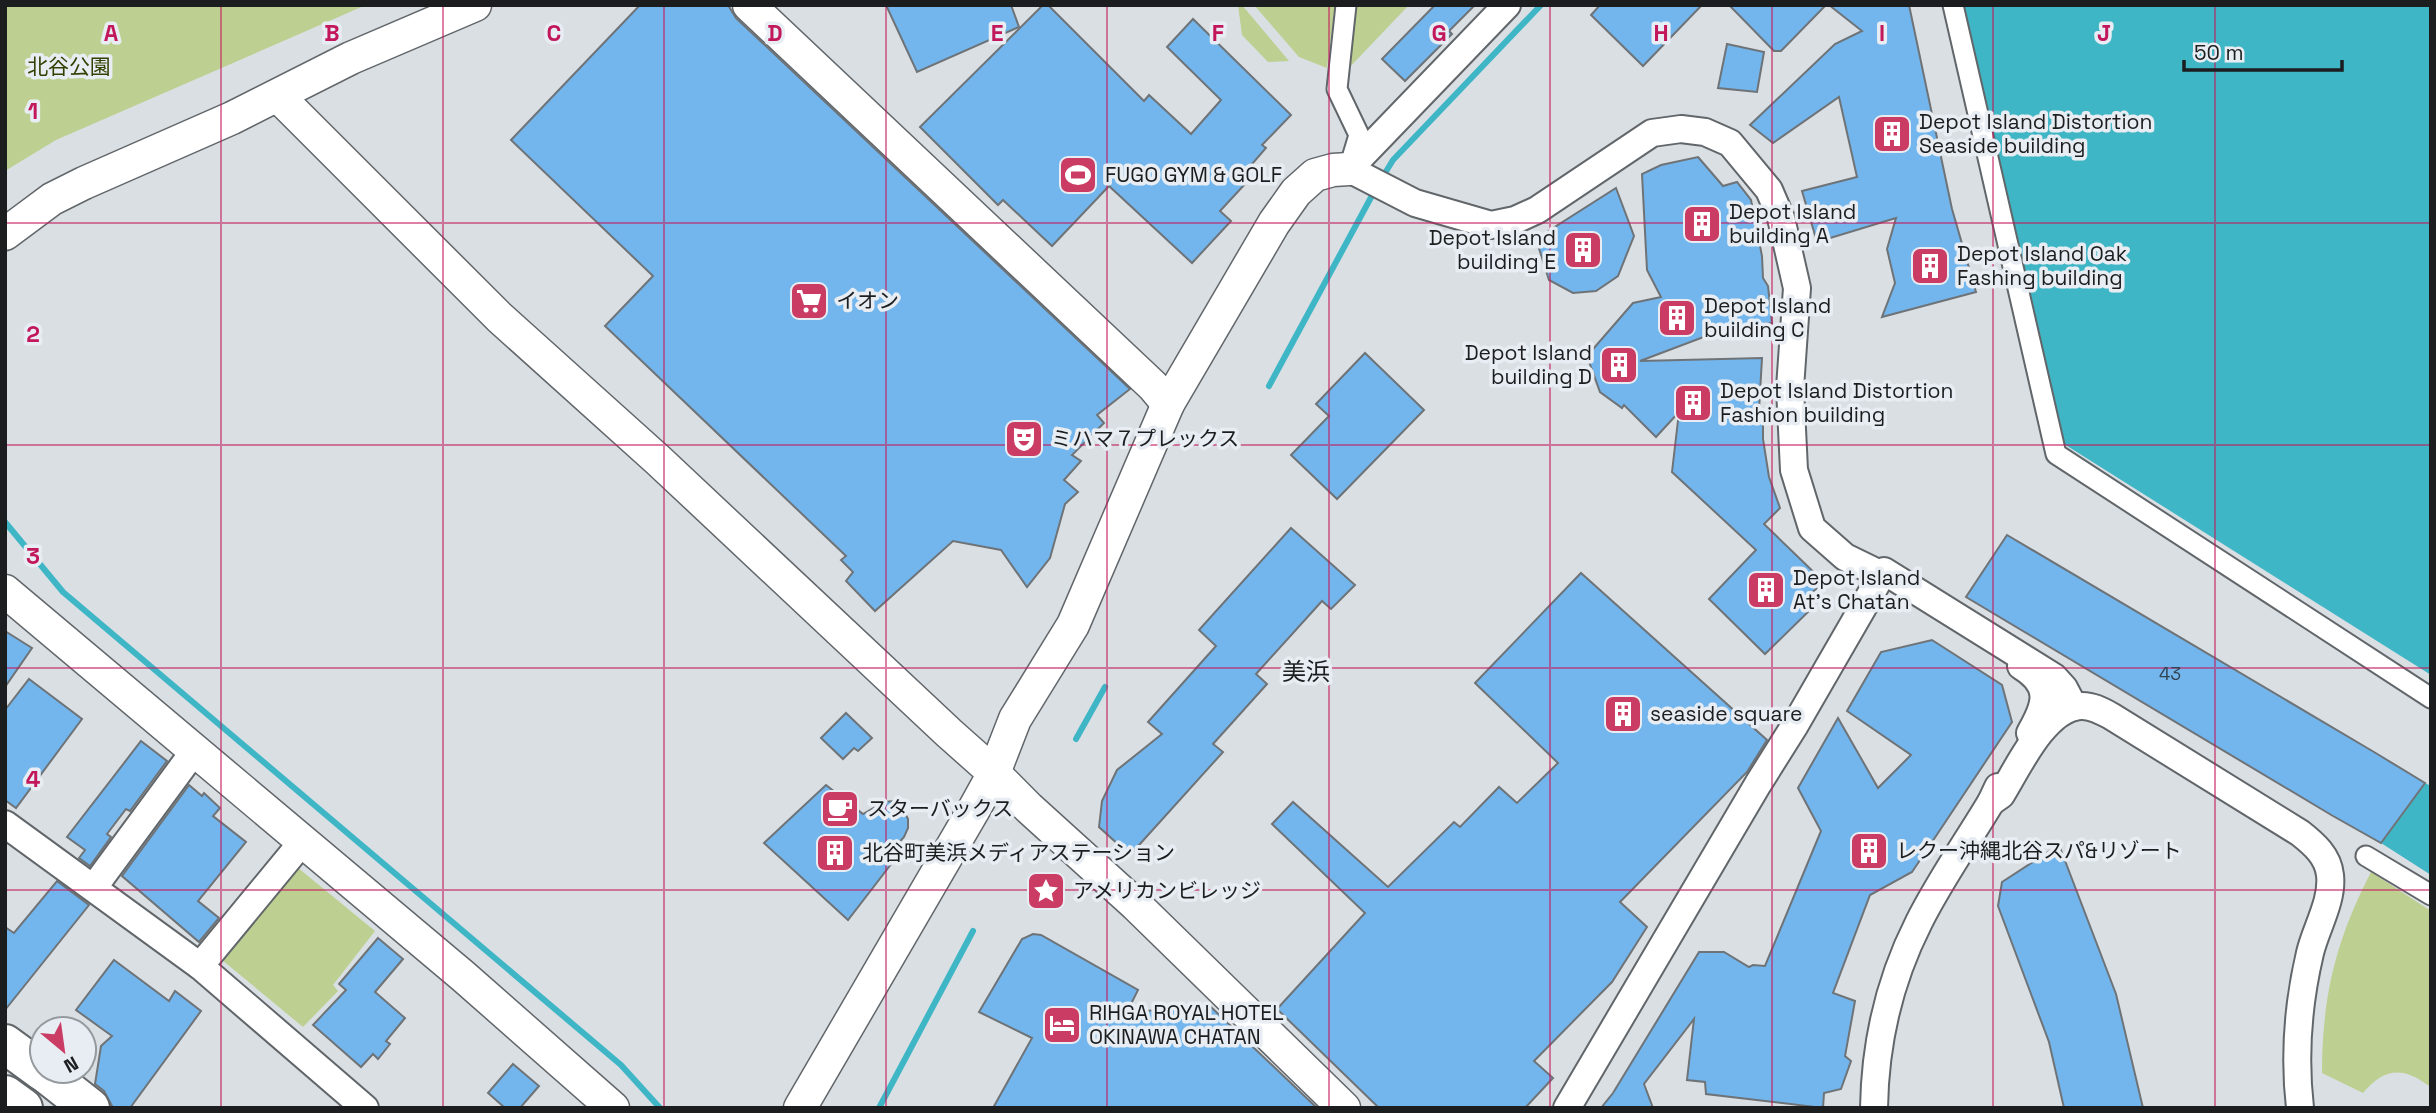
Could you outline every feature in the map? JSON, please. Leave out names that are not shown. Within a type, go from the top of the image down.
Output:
[{"type":"highway","points":[[5,1044],[28,1061]]},
{"type":"highway","points":[[60,1085],[90,1108]]},
{"type":"highway","points":[[5,1095],[23,1108]]},
{"type":"street","points":[[5,234],[52,199],[84,183],[278,96],[351,58],[475,5]]},
{"type":"street","points":[[750,5],[1153,386],[1168,404]]},
{"type":"street","points":[[1346,5],[1337,89],[1359,135],[1349,169]]},
{"type":"street","points":[[1349,169],[1507,5]]},
{"type":"street","points":[[1953,5],[2056,454],[2431,698]]},
{"type":"street","points":[[278,96],[499,317],[642,445],[994,773],[1028,808],[1136,905],[1344,1108]]},
{"type":"street","points":[[800,1108],[994,773],[1015,719],[1073,625],[1168,404],[1274,223],[1296,192],[1315,175],[1349,169],[1415,203],[1491,225],[1515,220],[1537,210],[1652,133],[1681,129],[1705,132],[1730,143],[1769,190],[1781,218],[1797,288],[1790,388],[1793,457],[1794,470],[1812,528],[1845,557],[1882,574],[2054,677],[2064,688],[2074,707]]},
{"type":"street","points":[[1874,1108],[1883,1026],[1890,996],[1906,952],[1933,895],[1991,802],[2043,711],[2045,701],[2040,684],[2029,671],[1882,574]]},
{"type":"street","points":[[1567,1108],[1882,574]]},
{"type":"street","points":[[5,591],[463,975],[613,1108]]},
{"type":"street","points":[[1991,802],[2001,795],[2048,723],[2074,707],[2094,708],[2300,833],[2317,847],[2324,857],[2330,875],[2330,892],[2311,950],[2300,1017],[2297,1051],[2300,1108]]},
{"type":"street","points":[[94,887],[195,750]]},
{"type":"street","points":[[5,824],[200,966],[365,1108]]},
{"type":"street","points":[[200,966],[303,841]]},
{"type":"street","points":[[2366,856],[2431,895]]},
{"type":"green space","name":"北谷公園","points":[[5,5],[366,5],[56,140],[5,171]]},
{"type":"green space","points":[[1238,5],[1242,5],[1289,61],[1268,62],[1242,35]]},
{"type":"green space","points":[[1254,5],[1335,5],[1327,68],[1299,57]]},
{"type":"green space","points":[[1355,5],[1409,5],[1346,71]]},
{"type":"green space","points":[[297,867],[375,931],[333,985],[338,991],[303,1027],[222,960]]},
{"type":"green space","points":[[2371,872],[2431,911],[2429,1086],[2411,1075],[2394,1073],[2379,1079],[2363,1093],[2322,1073],[2325,1019],[2333,969],[2349,921]]},
{"type":"water","points":[[1961,5],[2431,5],[2431,675],[2064,444]]},
{"type":"water","points":[[2425,783],[2431,786],[2431,875],[2381,843]]},
{"type":"building","name":"イオン","points":[[640,5],[728,5],[736,18],[1130,389],[1097,415],[1104,423],[1072,455],[1081,461],[1064,480],[1078,492],[1065,504],[1050,558],[1027,587],[1001,550],[953,541],[875,611],[846,581],[853,572],[841,560],[846,556],[605,326],[653,276],[511,140]]},
{"type":"building","points":[[886,5],[1011,5],[1019,27],[917,72]]},
{"type":"building","points":[[1435,5],[1475,5],[1449,31],[1452,34],[1405,81],[1382,59]]},
{"type":"building","points":[[1600,5],[1702,5],[1643,66],[1591,15]]},
{"type":"building","points":[[1729,5],[1826,5],[1781,51],[1774,51]]},
{"type":"building","name":"Depot Island Distortion Seaside building","points":[[1829,5],[1909,5],[1952,209],[1976,292],[1882,317],[1895,283],[1887,249],[1896,218],[1817,242],[1802,191],[1857,177],[1839,97],[1773,143],[1750,125],[1835,44],[1862,31]]},
{"type":"building","points":[[1042,6],[1049,6],[1144,101],[1149,95],[1191,134],[1221,100],[1167,47],[1193,19],[1291,115],[1262,145],[1266,148],[1239,179],[1245,184],[1220,211],[1231,221],[1192,263],[1109,186],[1052,246],[1003,200],[998,205],[920,127]]},
{"type":"building","points":[[1727,44],[1764,52],[1757,92],[1718,88]]},
{"type":"building","points":[[1698,157],[1723,186],[1737,182],[1751,200],[1762,256],[1763,278],[1768,286],[1772,323],[1730,327],[1640,361],[1762,358],[1759,410],[1763,409],[1763,439],[1769,477],[1780,508],[1764,524],[1824,582],[1801,602],[1809,611],[1765,654],[1709,599],[1756,550],[1672,472],[1679,412],[1656,437],[1624,405],[1622,408],[1600,392],[1587,356],[1633,303],[1661,297],[1647,270],[1642,174],[1661,165]]},
{"type":"building","name":"Depot Island building E","points":[[1616,188],[1634,236],[1618,276],[1596,291],[1573,293],[1549,280],[1536,239]]},
{"type":"building","points":[[1365,353],[1424,410],[1337,499],[1291,455],[1329,416],[1316,404]]},
{"type":"building","points":[[1291,528],[1355,585],[1331,609],[1322,601],[1256,674],[1267,684],[1213,744],[1223,752],[1130,855],[1099,827],[1102,801],[1117,770],[1162,734],[1148,722],[1216,646],[1199,630]]},
{"type":"building","points":[[2007,535],[2425,783],[2381,843],[2333,816],[1966,597]]},
{"type":"building","points":[[1581,573],[1767,740],[1747,772],[1620,902],[1647,927],[1612,982],[1534,1061],[1553,1078],[1525,1108],[1379,1108],[1277,1009],[1365,913],[1272,824],[1293,802],[1388,887],[1454,822],[1460,827],[1499,787],[1517,803],[1558,763],[1475,683]]},
{"type":"building","points":[[5,631],[32,648],[5,687]]},
{"type":"building","points":[[1932,640],[2002,685],[2012,722],[1912,872],[1870,895],[1833,993],[1855,1001],[1845,1056],[1851,1061],[1841,1089],[1824,1093],[1823,1108],[1706,1094],[1705,1082],[1687,1080],[1694,1019],[1644,1084],[1653,1108],[1601,1108],[1613,1093],[1699,952],[1724,952],[1749,967],[1765,966],[1821,831],[1798,788],[1838,718],[1878,788],[1911,755],[1847,711],[1881,652]]},
{"type":"building","points":[[29,679],[82,719],[16,808],[5,800],[5,710]]},
{"type":"building","points":[[846,713],[872,738],[858,751],[854,748],[843,759],[821,738]]},
{"type":"building","points":[[141,741],[167,761],[130,811],[126,809],[107,834],[111,837],[90,866],[79,858],[85,850],[67,837]]},
{"type":"building","points":[[189,785],[202,796],[204,793],[220,808],[213,816],[246,842],[198,901],[219,918],[199,942],[122,876]]},
{"type":"building","name":"北谷町美浜メディアステーション","points":[[826,785],[863,814],[884,802],[894,801],[903,809],[908,819],[904,837],[894,848],[895,859],[848,920],[764,843]]},
{"type":"building","points":[[2059,845],[2116,994],[2143,1108],[2064,1108],[2049,1042],[1998,906],[2002,882]]},
{"type":"building","points":[[57,881],[89,905],[5,1010],[5,927],[14,933]]},
{"type":"building","points":[[1033,934],[1041,935],[1138,990],[1127,1012],[1211,1007],[1317,1108],[993,1108],[1032,1038],[979,1012],[1022,939]]},
{"type":"building","points":[[378,938],[403,959],[375,992],[405,1018],[386,1041],[390,1044],[378,1059],[373,1054],[361,1067],[313,1025],[346,990],[339,984]]},
{"type":"building","points":[[114,960],[169,1001],[175,991],[201,1011],[130,1108],[113,1108],[104,1091],[96,1085],[101,1046],[112,1036],[98,1026],[98,1015],[83,1015],[76,1010]]},
{"type":"building","points":[[513,1064],[539,1086],[520,1108],[505,1108],[488,1093]]},
{"type":"waterway","points":[[1382,178],[1393,160],[1541,5]]},
{"type":"waterway","points":[[1269,386],[1375,190]]},
{"type":"waterway","points":[[5,522],[63,592],[621,1065],[660,1108]]},
{"type":"waterway","points":[[1076,739],[1105,687]]},
{"type":"waterway","points":[[879,1108],[973,931]]},
{"type":"place","name":"Depot Island Distortion Seaside building","points":[[1892,134]]},
{"type":"place","name":"FUGO GYM & GOLF","points":[[1078,175]]},
{"type":"place","name":"Depot Island building A","points":[[1702,224]]},
{"type":"place","name":"Depot Island building E","points":[[1583,250]]},
{"type":"place","name":"Depot Island Oak Fashing building","points":[[1930,266]]},
{"type":"place","name":"イオン","points":[[809,301]]},
{"type":"place","name":"Depot Island building C","points":[[1677,318]]},
{"type":"place","name":"Depot Island building D","points":[[1619,365]]},
{"type":"place","name":"Depot Island Distortion Fashion building","points":[[1693,403]]},
{"type":"place","name":"ミハマ７プレックス","points":[[1024,439]]},
{"type":"place","name":"Depot Island At's Chatan","points":[[1766,590]]},
{"type":"place","name":"seaside square","points":[[1623,714]]},
{"type":"place","name":"スターバックス","points":[[840,809]]},
{"type":"place","name":"レクー沖縄北谷スパ&リゾート","points":[[1869,851]]},
{"type":"place","name":"北谷町美浜メディアステーション","points":[[835,853]]},
{"type":"place","name":"アメリカンビレッジ","points":[[1046,891]]},
{"type":"place","name":"RIHGA ROYAL HOTEL OKINAWA CHATAN","points":[[1062,1025]]},
{"type":"district","name":"美浜","points":[[1306,672]]}]
